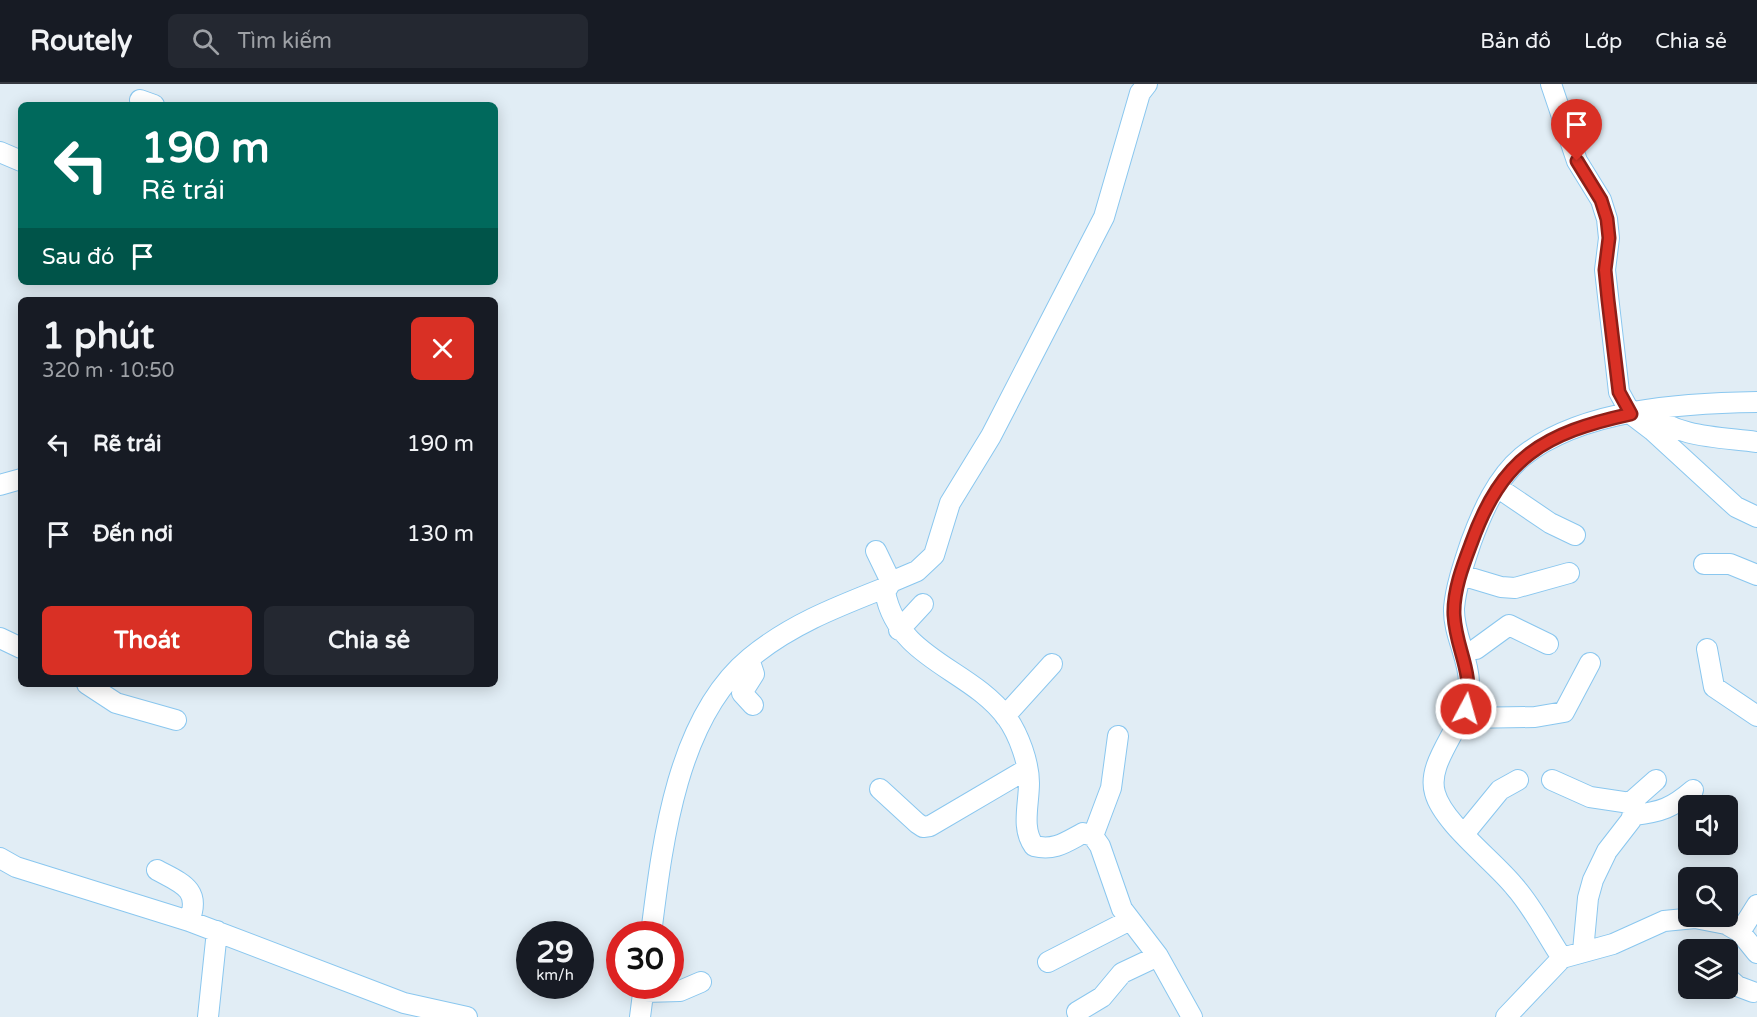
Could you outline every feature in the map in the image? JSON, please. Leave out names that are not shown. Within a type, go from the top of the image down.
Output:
[{"type":"street","points":[[653,921],[663,846],[681,771],[714,703],[749,659],[782,635],[815,616],[917,571],[934,555],[950,503],[991,436],[1104,217],[1140,93],[1147,84]]},
{"type":"street","points":[[1551,84],[1577,161],[1601,200],[1607,219],[1609,238],[1605,270],[1619,392],[1640,413],[1652,430],[1736,507],[1757,517]]},
{"type":"street","points":[[0,152],[18,160]]},
{"type":"street","points":[[1562,958],[1527,902],[1464,834],[1439,803],[1433,781],[1438,760],[1462,718],[1469,684],[1469,653],[1454,618],[1461,575],[1481,516],[1497,487],[1522,458],[1546,443],[1596,422],[1683,404],[1757,402]]},
{"type":"street","points":[[1640,413],[1702,435],[1757,442]]},
{"type":"street","points":[[0,485],[18,480]]},
{"type":"street","points":[[1497,487],[1550,523],[1575,535]]},
{"type":"street","points":[[876,551],[889,585],[887,601],[899,630],[922,650],[979,691],[1005,716],[1023,752],[1029,781],[1026,830],[1034,846],[1054,847],[1083,833],[1093,836]]},
{"type":"street","points":[[1704,564],[1730,564],[1757,575]]},
{"type":"street","points":[[1461,575],[1501,587],[1515,588],[1569,573]]},
{"type":"street","points":[[899,630],[922,604]]},
{"type":"street","points":[[1469,653],[1509,625],[1548,644]]},
{"type":"street","points":[[0,638],[18,647]]},
{"type":"street","points":[[1707,649],[1714,687],[1757,716]]},
{"type":"street","points":[[749,659],[754,675],[742,693],[753,705]]},
{"type":"street","points":[[1462,718],[1535,717],[1564,712],[1590,663]]},
{"type":"street","points":[[1005,716],[1052,664]]},
{"type":"street","points":[[92,687],[116,703],[176,720]]},
{"type":"street","points":[[1118,736],[1111,788],[1093,836],[1122,909],[1158,956],[1192,1017]]},
{"type":"street","points":[[880,789],[923,827],[930,826],[1027,770]]},
{"type":"street","points":[[1464,834],[1500,789],[1518,780]]},
{"type":"street","points":[[1552,780],[1590,797],[1632,809],[1656,812],[1673,806],[1693,790]]},
{"type":"street","points":[[1583,951],[1588,898],[1593,880],[1632,809],[1656,780]]},
{"type":"street","points":[[0,858],[16,867],[217,931],[404,1003],[467,1017]]},
{"type":"street","points":[[157,870],[183,884],[190,891],[194,901],[189,921]]},
{"type":"street","points":[[1089,873],[1109,875]]},
{"type":"street","points":[[1740,932],[1757,905]]},
{"type":"street","points":[[1506,1017],[1562,958],[1613,944],[1664,921],[1680,918],[1712,920],[1726,924],[1740,932],[1757,953]]},
{"type":"street","points":[[1048,962],[1130,920]]},
{"type":"street","points":[[208,1017],[217,931]]},
{"type":"street","points":[[1077,1011],[1102,997],[1122,973],[1158,956]]},
{"type":"street","points":[[684,989],[701,982]]},
{"type":"street","points":[[1738,986],[1753,992]]},
{"type":"street","points":[[640,1017],[643,999]]},
{"type":"route","points":[[1466,709],[1468,674],[1454,618],[1454,607],[1466,556],[1481,516],[1497,487],[1513,466],[1536,448],[1596,422],[1631,414],[1619,392],[1605,270],[1609,238],[1607,219],[1601,200],[1577,161]]}]
